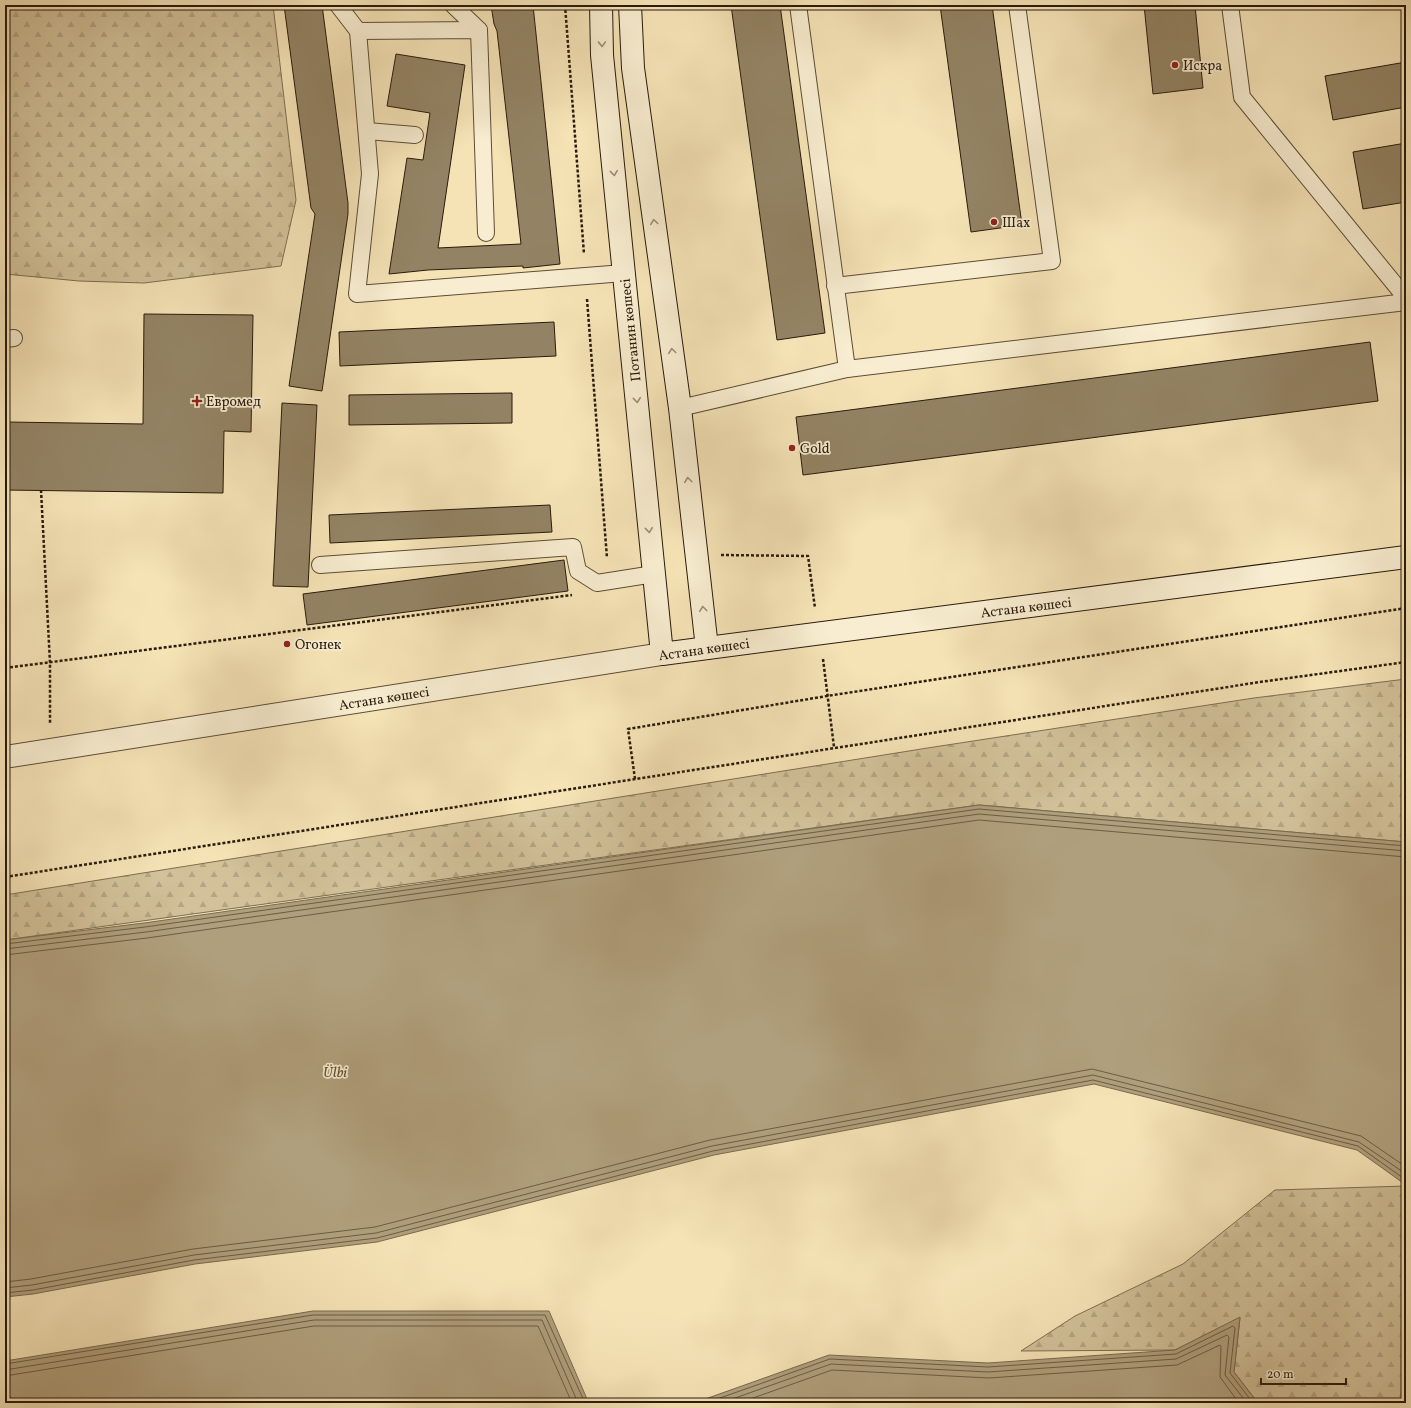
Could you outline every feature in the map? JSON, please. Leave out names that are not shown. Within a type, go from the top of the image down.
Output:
[{"type":"main road","name":"Потанин көшесі","points":[[601,5],[602,55],[662,654]]},
{"type":"main road","points":[[630,5],[633,68],[680,408],[707,648]]},
{"type":"main road","name":"Астана көшесі","points":[[5,758],[662,654],[1406,557]]},
{"type":"lane","points":[[338,5],[358,31],[370,174],[357,294],[624,274]]},
{"type":"lane","points":[[453,5],[478,30],[486,233]]},
{"type":"lane","points":[[798,5],[835,286],[848,368]]},
{"type":"lane","points":[[835,286],[1052,261],[1017,5]]},
{"type":"lane","points":[[1230,5],[1242,97],[1406,298]]},
{"type":"lane","points":[[358,31],[478,30]]},
{"type":"lane","points":[[367,131],[415,135]]},
{"type":"lane","points":[[680,408],[848,368],[1406,302]]},
{"type":"lane","points":[[320,565],[573,547],[578,571],[597,583],[654,574]]},
{"type":"path","points":[[41,490],[50,663],[50,751]]},
{"type":"path","points":[[697,555],[808,556],[834,747]]},
{"type":"path","points":[[5,668],[581,594],[608,557]]},
{"type":"path","points":[[635,779],[628,729],[827,696],[1406,608]]},
{"type":"path","points":[[5,877],[834,747],[1260,682],[1406,662]]},
{"type":"green space","points":[[5,5],[273,5],[296,200],[281,266],[144,283],[79,281],[5,274]]},
{"type":"green space","points":[[1406,679],[1406,842],[979,805],[5,940],[5,895],[934,747],[1254,698]]},
{"type":"green space","points":[[1406,1186],[1406,1403],[1258,1403],[1234,1372],[1240,1318],[1175,1350],[1021,1351],[1075,1316],[1183,1264],[1275,1190]]},
{"type":"water","name":"Ülbi","points":[[979,805],[1406,842],[1406,1185],[1357,1150],[1094,1084],[714,1155],[377,1242],[195,1264],[33,1294],[5,1297],[5,940],[144,923]]},
{"type":"water","points":[[313,1311],[549,1311],[587,1399],[604,1403],[5,1403],[5,1361]]},
{"type":"water","points":[[1240,1317],[1234,1372],[1258,1403],[694,1403],[829,1355],[988,1363],[1175,1350]]},
{"type":"building","points":[[284,5],[322,5],[348,203],[348,214],[322,391],[289,386],[315,214],[311,208]]},
{"type":"building","points":[[491,5],[533,5],[560,264],[523,268],[523,266],[428,270],[389,274],[407,158],[423,160],[430,113],[387,106],[396,54],[465,65],[438,248],[521,244],[497,31],[494,24]]},
{"type":"building","points":[[731,5],[780,5],[825,333],[777,340]]},
{"type":"building","points":[[940,5],[992,5],[1022,225],[971,232]]},
{"type":"building","points":[[1144,5],[1195,5],[1203,88],[1153,94]]},
{"type":"building","points":[[1406,62],[1406,107],[1333,120],[1325,76]]},
{"type":"building","points":[[1406,143],[1406,202],[1363,209],[1353,152]]},
{"type":"building","name":"Евромед","points":[[144,314],[253,315],[251,432],[224,431],[223,493],[5,490],[5,380],[8,380],[7,422],[143,424]]},
{"type":"building","points":[[554,322],[556,356],[340,366],[339,332]]},
{"type":"building","points":[[1370,342],[1378,401],[803,475],[796,417]]},
{"type":"building","points":[[512,393],[512,423],[349,425],[349,395]]},
{"type":"building","points":[[282,403],[317,405],[308,587],[273,586]]},
{"type":"building","points":[[550,505],[552,532],[330,543],[329,515]]},
{"type":"building","points":[[564,560],[568,591],[307,625],[303,594]]},
{"type":"place","name":"Искра","points":[[1175,65]]},
{"type":"place","name":"Шах","points":[[994,222]]},
{"type":"place","name":"Евромед","points":[[197,401]]},
{"type":"place","name":"Gold","points":[[792,448]]},
{"type":"place","name":"Огонек","points":[[287,644]]}]
